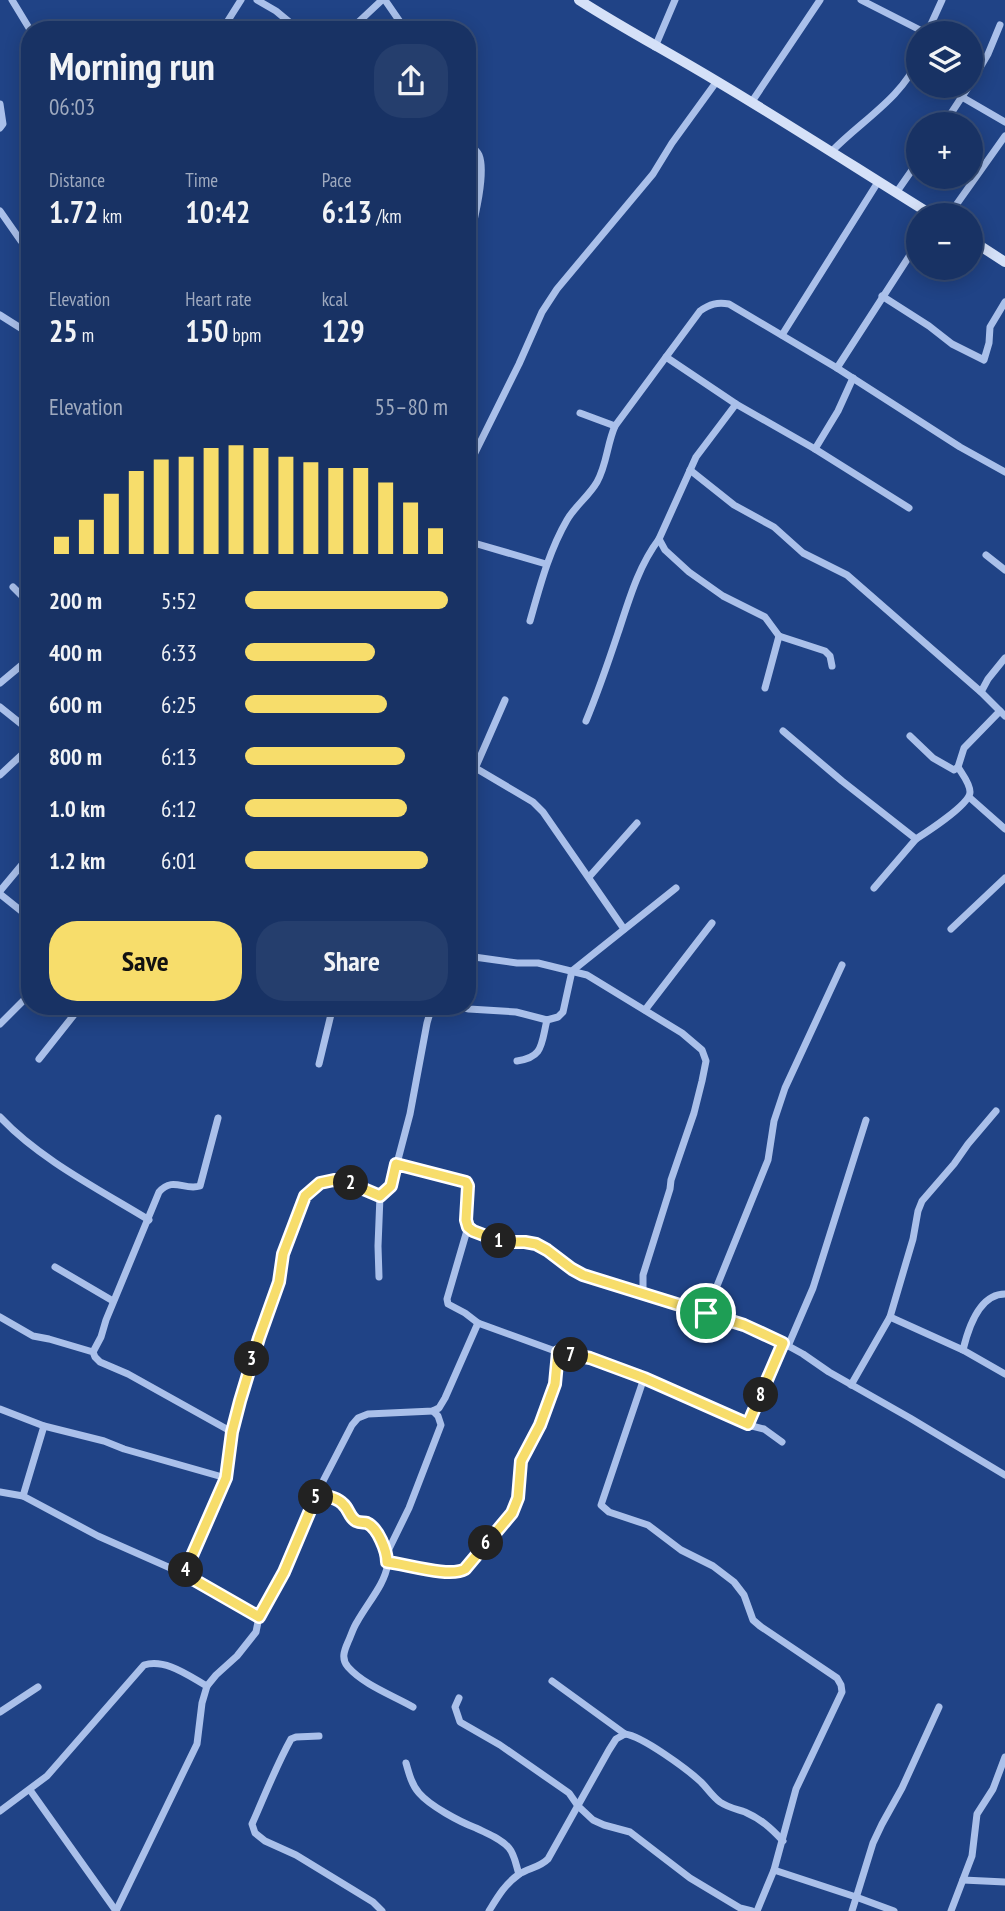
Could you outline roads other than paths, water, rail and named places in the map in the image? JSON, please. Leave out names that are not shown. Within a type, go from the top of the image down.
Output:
[{"type":"street","points":[[12,0],[24,21]]},
{"type":"street","points":[[228,21],[241,0]]},
{"type":"street","points":[[257,0],[288,21]]},
{"type":"street","points":[[360,21],[383,0],[399,21]]},
{"type":"street","points":[[579,0],[717,81],[912,203]]},
{"type":"street","points":[[655,47],[675,0]]},
{"type":"street","points":[[751,103],[820,0]]},
{"type":"street","points":[[861,0],[906,23]]},
{"type":"street","points":[[932,21],[942,0]]},
{"type":"street","points":[[983,62],[1000,25]]},
{"type":"street","points":[[476,451],[542,312],[557,289],[653,174],[671,143],[717,81]]},
{"type":"street","points":[[831,151],[906,81]]},
{"type":"street","points":[[964,98],[1005,122]]},
{"type":"street","points":[[0,104],[3,114],[0,128]]},
{"type":"street","points":[[958,203],[1005,136]]},
{"type":"street","points":[[476,153],[479,156],[480,169],[476,209]]},
{"type":"street","points":[[896,193],[906,179]]},
{"type":"street","points":[[782,335],[878,182]]},
{"type":"street","points":[[0,211],[20,241]]},
{"type":"street","points":[[983,248],[1005,262]]},
{"type":"street","points":[[837,368],[906,260]]},
{"type":"street","points":[[882,296],[952,344],[985,360],[990,327],[1005,302]]},
{"type":"street","points":[[530,621],[546,564],[567,519],[588,495],[600,475],[615,426],[700,312],[709,304],[729,304],[1005,472]]},
{"type":"street","points":[[0,314],[21,328]]},
{"type":"street","points":[[666,357],[736,404],[815,449],[909,508]]},
{"type":"street","points":[[815,449],[838,411],[853,378]]},
{"type":"street","points":[[586,720],[609,661],[635,580],[659,539],[690,470],[706,443],[736,404]]},
{"type":"street","points":[[580,413],[615,426]]},
{"type":"street","points":[[690,470],[734,505],[774,527],[803,553],[847,575],[1003,714],[964,748],[954,770],[933,758],[910,736]]},
{"type":"street","points":[[659,539],[665,550],[689,572],[723,596],[765,617],[779,636],[825,650],[830,656],[832,666]]},
{"type":"street","points":[[476,544],[546,564]]},
{"type":"street","points":[[986,555],[1005,570]]},
{"type":"street","points":[[13,587],[21,595]]},
{"type":"street","points":[[765,688],[779,636]]},
{"type":"street","points":[[981,692],[988,678],[1005,657]]},
{"type":"street","points":[[0,683],[21,666]]},
{"type":"street","points":[[476,766],[505,700]]},
{"type":"street","points":[[0,708],[21,724]]},
{"type":"street","points":[[783,731],[916,839]]},
{"type":"street","points":[[0,775],[21,755]]},
{"type":"street","points":[[874,888],[916,839],[969,797],[968,784],[958,766]]},
{"type":"street","points":[[476,769],[533,802],[550,821],[624,929]]},
{"type":"street","points":[[969,797],[1005,829]]},
{"type":"street","points":[[589,877],[637,823]]},
{"type":"street","points":[[21,866],[0,893],[21,910]]},
{"type":"street","points":[[951,929],[1005,878]]},
{"type":"street","points":[[476,1009],[516,1012],[547,1020],[558,1017],[563,1012],[572,971],[676,888]]},
{"type":"street","points":[[646,1010],[712,923]]},
{"type":"street","points":[[476,957],[538,963],[587,975],[682,1033],[702,1050],[706,1061],[694,1113],[670,1180],[670,1188],[643,1275],[643,1293]]},
{"type":"street","points":[[706,1313],[768,1160],[774,1121],[785,1088],[842,965]]},
{"type":"street","points":[[0,1024],[21,1003]]},
{"type":"street","points":[[39,1059],[74,1015]]},
{"type":"street","points":[[319,1064],[331,1015]]},
{"type":"street","points":[[379,1277],[380,1196],[391,1186],[410,1114],[429,1015]]},
{"type":"street","points":[[516,1062],[530,1059],[537,1054],[547,1020]]},
{"type":"street","points":[[851,1385],[890,1317],[922,1201],[996,1111]]},
{"type":"street","points":[[0,1117],[16,1135],[73,1174],[149,1220]]},
{"type":"street","points":[[93,1352],[159,1192],[164,1186],[171,1184],[195,1188],[200,1186],[218,1118]]},
{"type":"street","points":[[748,1424],[813,1288],[866,1121]]},
{"type":"street","points":[[396,1164],[466,1182],[468,1186],[468,1227],[447,1299],[448,1304],[478,1323],[558,1352],[590,1358],[644,1378],[764,1429],[782,1442]]},
{"type":"street","points":[[184,1574],[226,1478],[232,1432],[259,1338],[279,1282],[283,1254],[305,1196],[320,1183],[334,1180],[347,1182],[380,1196]]},
{"type":"street","points":[[468,1227],[502,1242],[536,1244],[583,1275],[744,1325],[786,1345],[1005,1475]]},
{"type":"street","points":[[55,1267],[113,1301]]},
{"type":"street","points":[[963,1350],[967,1331],[982,1304],[1005,1294]]},
{"type":"street","points":[[0,1317],[33,1336],[93,1352],[100,1362],[128,1374],[232,1432]]},
{"type":"street","points":[[890,1317],[963,1350],[1005,1374]]},
{"type":"street","points":[[30,1790],[116,1911],[197,1744],[207,1686],[248,1644],[256,1632],[259,1617],[284,1572],[317,1494],[352,1425],[358,1418],[368,1414],[433,1411],[439,1408],[478,1323]]},
{"type":"street","points":[[387,1557],[445,1571],[461,1572],[512,1513],[518,1498],[521,1461],[540,1425],[555,1384],[558,1352]]},
{"type":"street","points":[[644,1378],[600,1505],[609,1512],[648,1525],[681,1550],[713,1566],[734,1582],[744,1595],[753,1620],[837,1678],[841,1685],[842,1692],[796,1789],[774,1870],[757,1911]]},
{"type":"street","points":[[0,1409],[44,1426],[226,1478]]},
{"type":"street","points":[[387,1557],[441,1425],[433,1411]]},
{"type":"street","points":[[23,1496],[44,1426]]},
{"type":"street","points":[[0,1492],[23,1496],[98,1536],[184,1574],[259,1617]]},
{"type":"street","points":[[317,1494],[344,1504],[354,1520],[368,1523],[379,1537],[387,1557],[387,1573],[356,1623],[344,1651],[344,1660],[348,1667],[369,1683],[412,1707]]},
{"type":"street","points":[[0,1811],[47,1776],[144,1665],[167,1665],[207,1686]]},
{"type":"street","points":[[552,1681],[625,1734],[637,1736],[650,1745],[702,1783],[723,1804],[761,1820],[783,1841]]},
{"type":"street","points":[[0,1712],[38,1687]]},
{"type":"street","points":[[459,1698],[455,1707],[460,1722],[500,1745],[569,1793],[593,1820],[630,1832],[690,1878],[740,1908],[752,1911]]},
{"type":"street","points":[[852,1911],[882,1824],[902,1788],[939,1707]]},
{"type":"street","points":[[489,1911],[507,1885],[519,1874],[541,1866],[548,1859],[616,1740],[625,1734]]},
{"type":"street","points":[[319,1736],[291,1739],[252,1824],[255,1833],[373,1902],[383,1911]]},
{"type":"street","points":[[951,1911],[972,1856],[977,1814],[993,1789],[1005,1757]]},
{"type":"street","points":[[406,1763],[417,1791],[437,1807],[474,1828],[491,1834],[510,1849],[519,1874]]},
{"type":"street","points":[[774,1870],[894,1911]]},
{"type":"street","points":[[963,1880],[1005,1882]]}]
